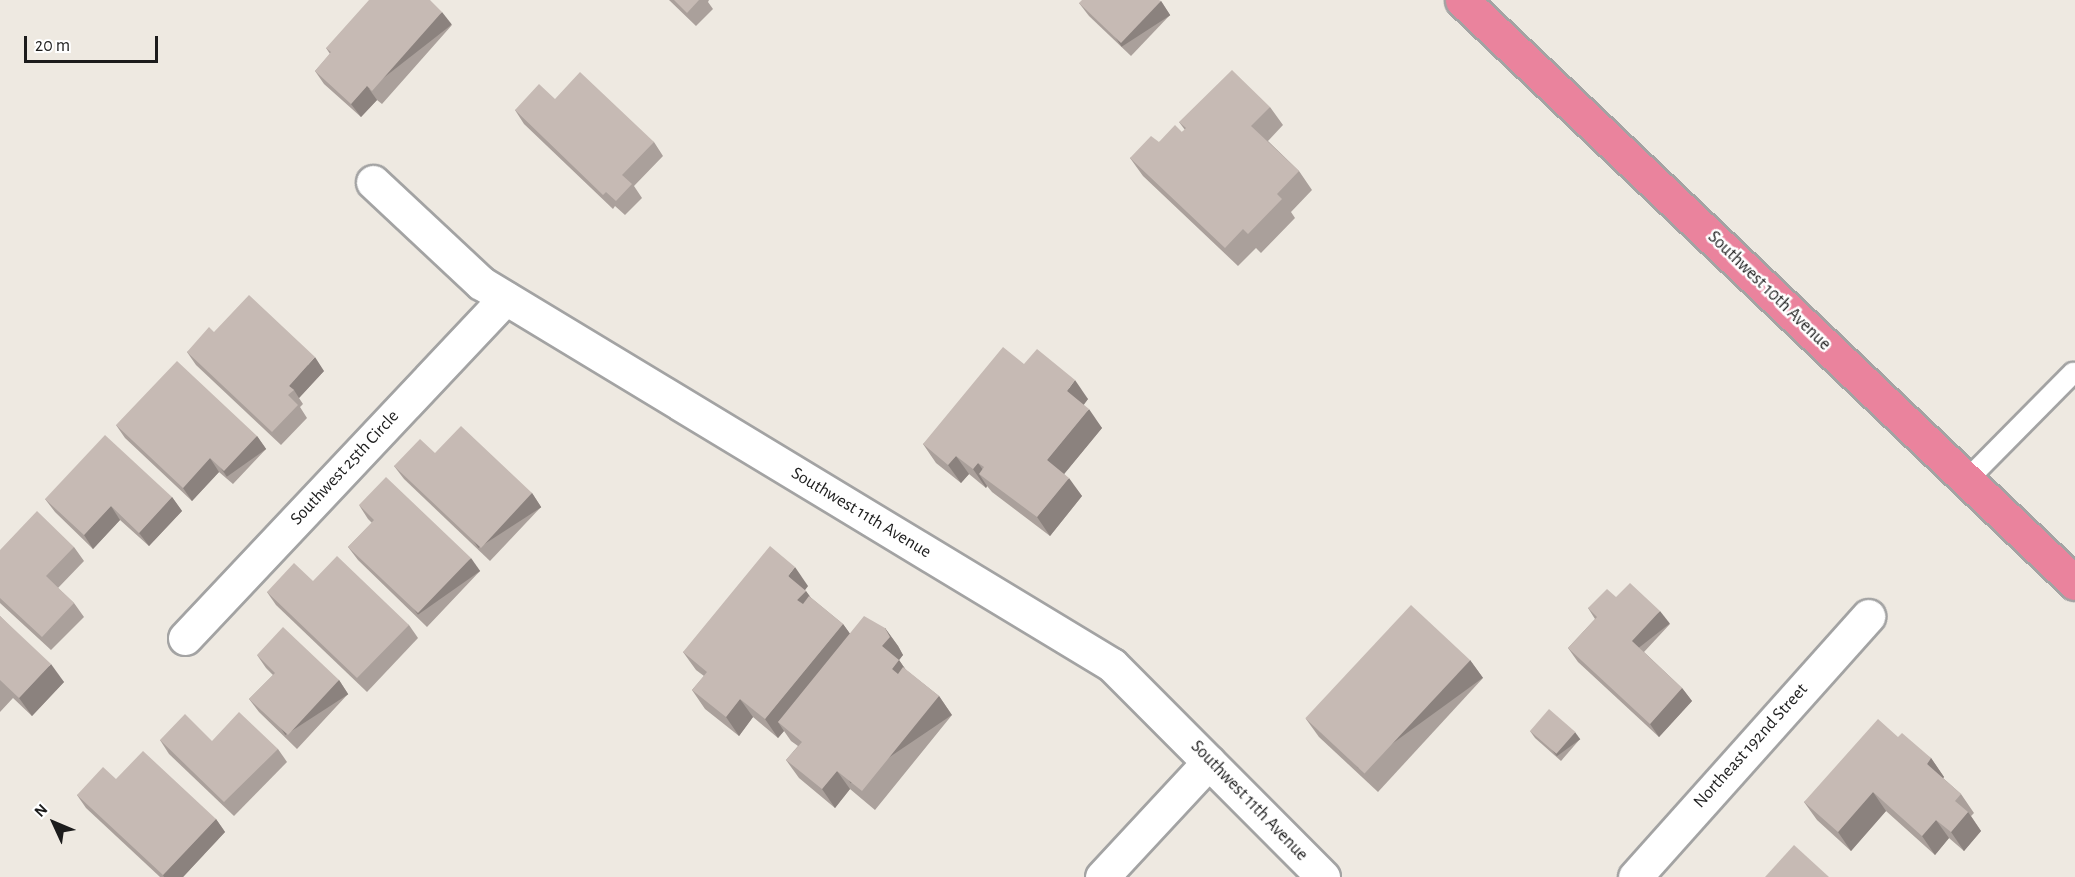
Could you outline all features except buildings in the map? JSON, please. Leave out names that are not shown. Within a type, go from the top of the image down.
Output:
[{"type":"highway","name":"Southwest 10th Avenue","points":[[1462,0],[2075,583]]},
{"type":"street","name":"Southwest 11th Avenue","points":[[373,182],[463,269],[505,298],[1112,665],[1323,877]]},
{"type":"street","name":"Southwest 25th Circle","points":[[185,638],[505,298]]},
{"type":"street","name":"Northeast 192nd Street","points":[[1635,877],[1868,616]]},
{"type":"street","points":[[1102,877],[1209,762]]},
{"type":"lane","points":[[1967,480],[2073,373]]}]
